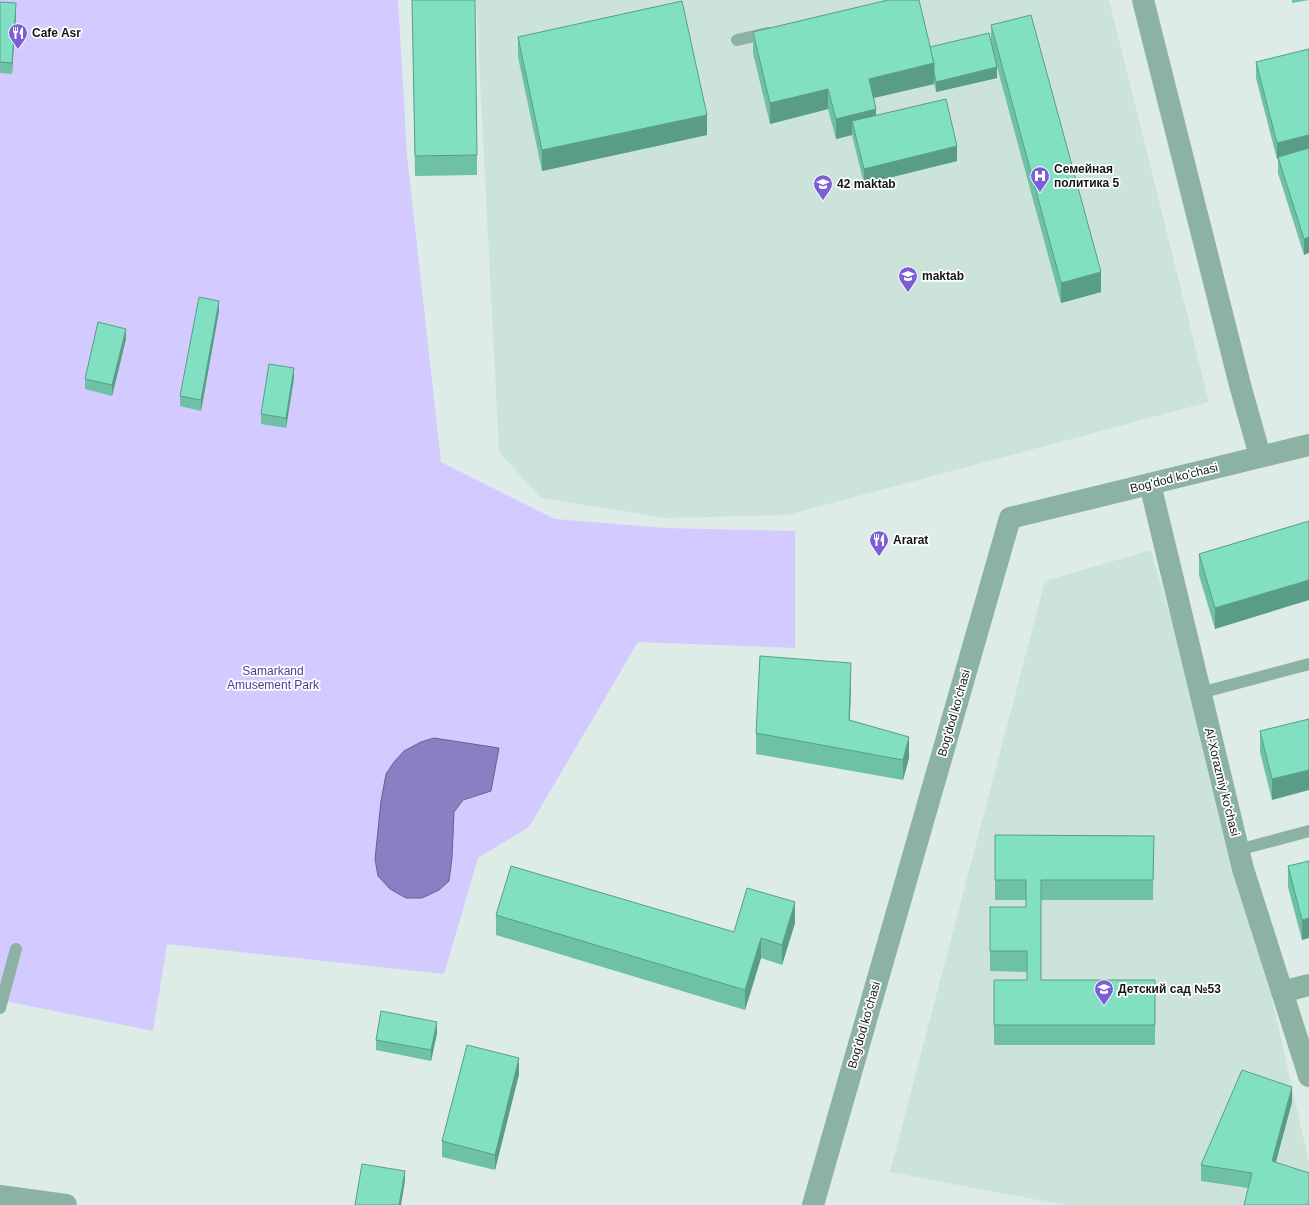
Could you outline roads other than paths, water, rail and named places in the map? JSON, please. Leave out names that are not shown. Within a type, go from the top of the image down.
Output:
[{"type":"street","points":[[1143,0],[1238,377],[1260,456]]},
{"type":"street","name":"Bog'dod ko'chasi","points":[[812,1205],[1010,518],[1309,445]]},
{"type":"street","name":"Al-Xorazmiy ko'chasi","points":[[1150,484],[1243,869],[1309,1076]]},
{"type":"street","points":[[1282,992],[1309,985]]},
{"type":"street","points":[[0,1196],[66,1205]]},
{"type":"lane","points":[[736,40],[783,30]]},
{"type":"lane","points":[[1200,693],[1309,664]]},
{"type":"lane","points":[[1238,850],[1309,831]]},
{"type":"lane","points":[[0,1008],[16,949]]},
{"type":"place","name":"Cafe Asr","points":[[18,50]]},
{"type":"place","name":"Семейная политика 5","points":[[1040,193]]},
{"type":"place","name":"42 maktab","points":[[823,201]]},
{"type":"place","name":"maktab","points":[[908,293]]},
{"type":"place","name":"Ararat","points":[[879,557]]},
{"type":"place","name":"Детский сад №53","points":[[1104,1006]]},
{"type":"park label","name":"Samarkand Amusement Park","points":[[273,678]]}]
